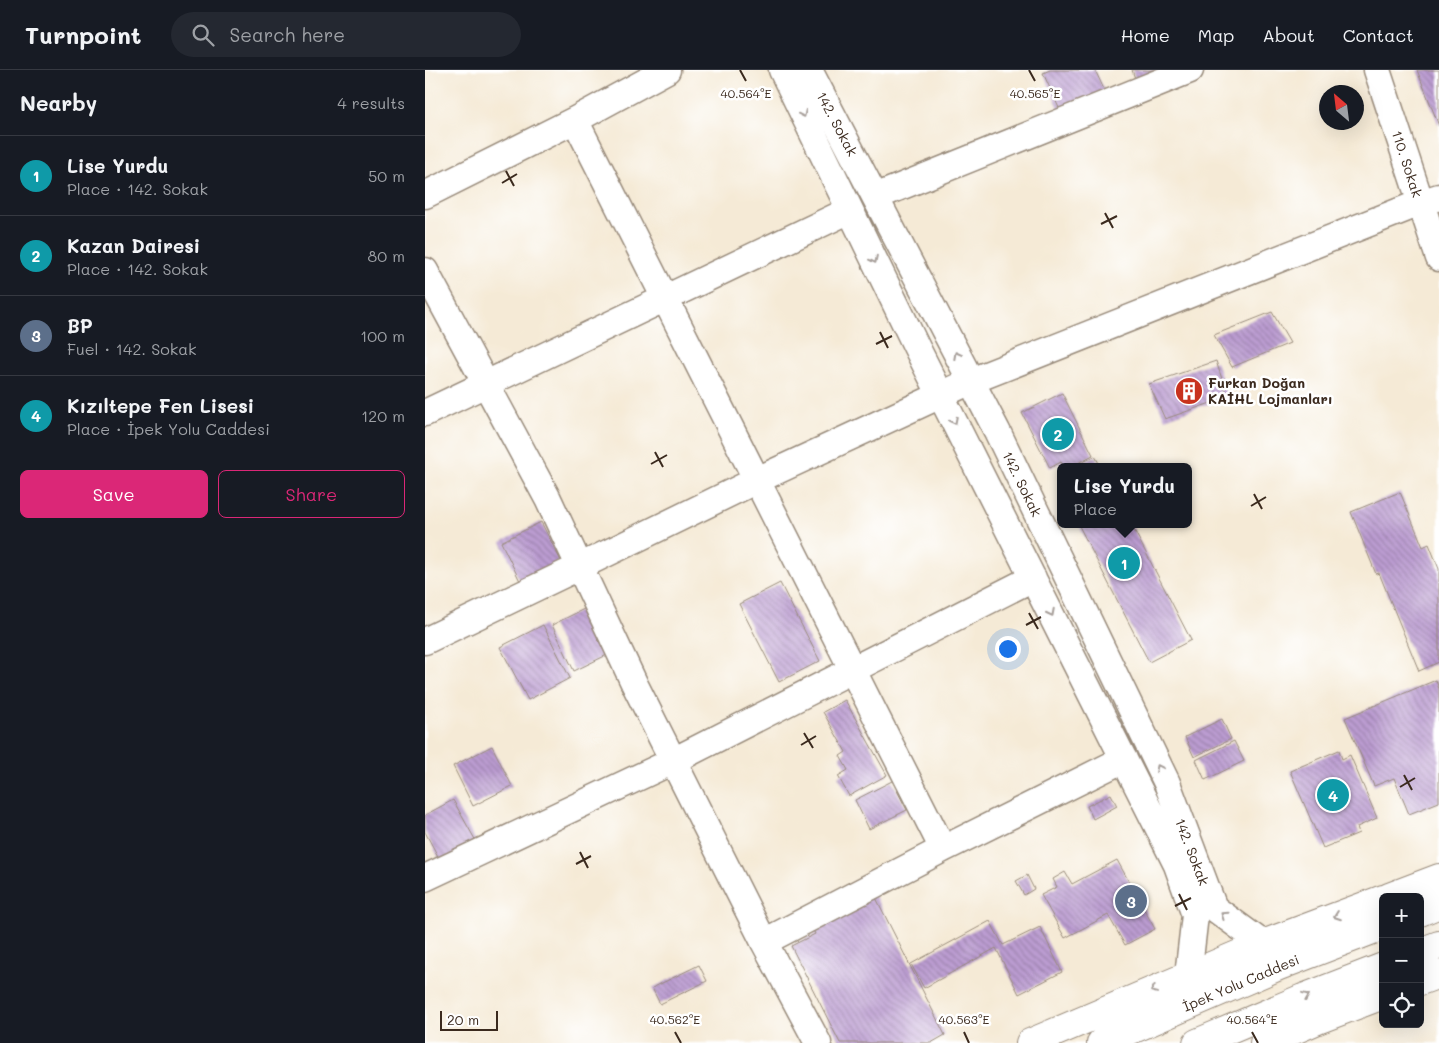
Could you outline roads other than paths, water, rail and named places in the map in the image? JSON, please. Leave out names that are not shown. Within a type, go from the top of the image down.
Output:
[{"type":"highway","points":[[1400,893],[1439,878]]},
{"type":"highway","points":[[1030,1043],[1263,944],[1379,900]]},
{"type":"highway","points":[[1424,910],[1439,904]]},
{"type":"highway","name":"İpek Yolu Caddesi","points":[[1101,1043],[1279,966],[1379,928]]},
{"type":"highway","points":[[1424,951],[1439,945]]},
{"type":"highway","points":[[1197,1043],[1303,998],[1379,969]]},
{"type":"highway","points":[[1424,980],[1439,974]]},
{"type":"highway","points":[[1264,1043],[1379,997]]},
{"type":"street","points":[[425,195],[575,120],[667,70]]},
{"type":"street","points":[[782,70],[941,396],[1177,865],[1195,915],[1188,976]]},
{"type":"street","name":"142. Sokak","points":[[809,70],[997,431],[1167,783],[1214,908],[1263,944]]},
{"type":"street","points":[[875,197],[1190,70]]},
{"type":"street","name":"110. Sokak","points":[[1377,70],[1430,200],[1439,258]]},
{"type":"street","points":[[575,120],[943,849]]},
{"type":"street","points":[[425,641],[757,480],[971,381],[1430,200]]},
{"type":"street","points":[[425,414],[850,210]]},
{"type":"street","points":[[425,271],[548,499],[635,685],[764,942],[818,1043]]},
{"type":"street","points":[[425,878],[673,761],[1033,578]]},
{"type":"street","points":[[764,942],[943,849],[1124,759]]},
{"type":"place","name":"Furkan Doğan KAİHL Lojmanları","points":[[1189,391]]},
{"type":"place","name":"Kazan Dairesi","points":[[1058,434]]},
{"type":"place","name":"Lise Yurdu","points":[[1124,563]]},
{"type":"place","name":"Kızıltepe Fen Lisesi","points":[[1333,795]]},
{"type":"place","name":"BP","points":[[1131,901]]}]
